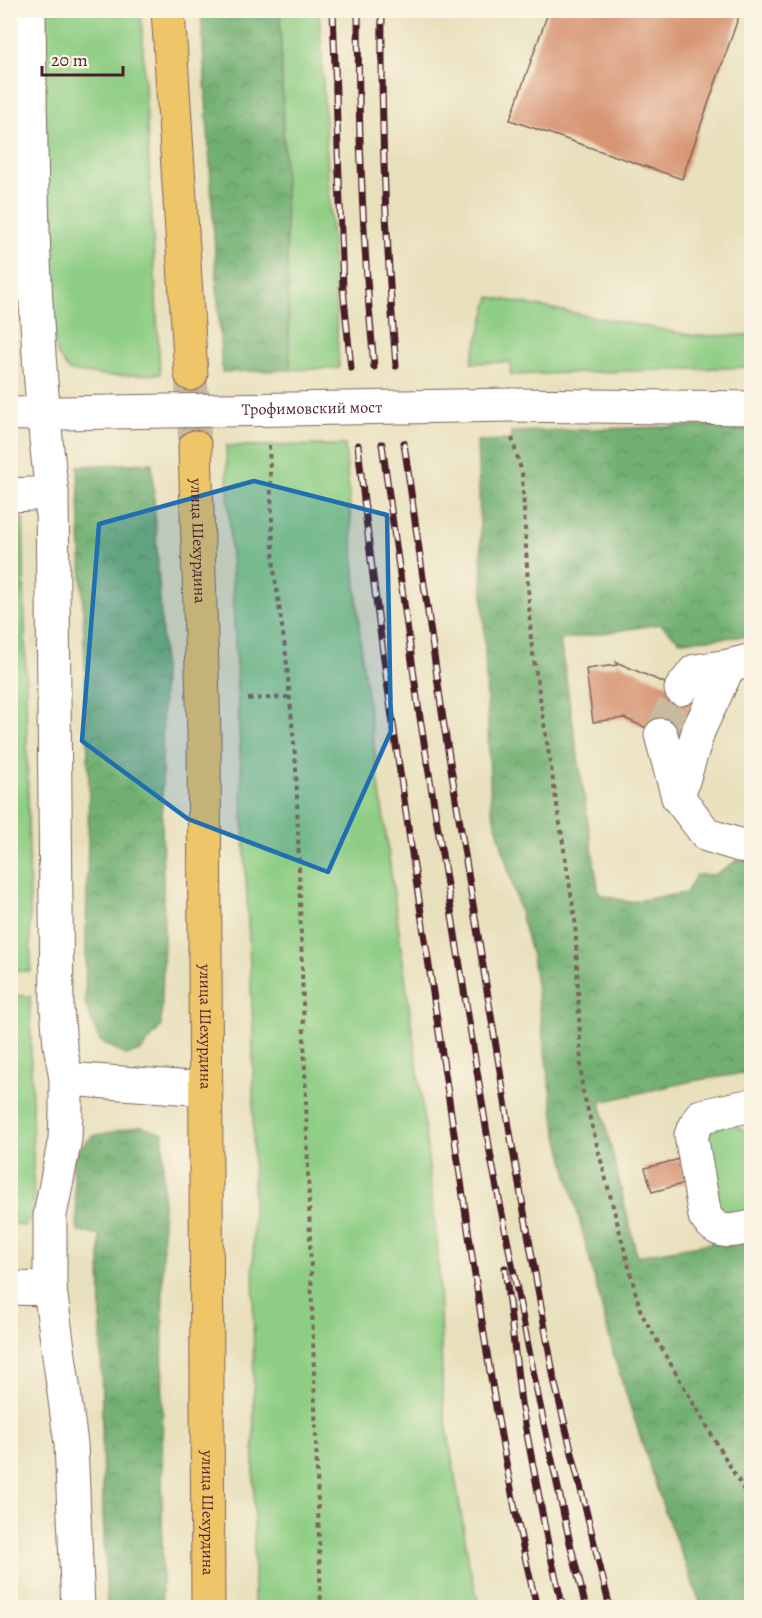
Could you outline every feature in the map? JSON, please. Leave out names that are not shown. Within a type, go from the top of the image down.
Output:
[{"type":"main road","points":[[168,10],[191,374]]},
{"type":"main road","name":"улица Шехурдина","points":[[195,447],[204,733],[208,1608]]},
{"type":"street","points":[[23,14],[34,299],[26,413],[52,493],[57,1008],[66,1079],[65,1139],[50,1215],[50,1289],[71,1444],[78,1608]]},
{"type":"street","name":"Трофимовский мост","points":[[26,413],[512,405],[752,408]]},
{"type":"street","points":[[10,495],[52,493]]},
{"type":"street","points":[[681,689],[695,671],[740,663]]},
{"type":"street","points":[[678,797],[699,729],[740,663]]},
{"type":"street","points":[[661,735],[678,797],[707,835],[752,849]]},
{"type":"street","points":[[66,1079],[206,1089]]},
{"type":"street","points":[[752,1105],[701,1116],[691,1135],[705,1216],[712,1226],[725,1232],[752,1227]]},
{"type":"street","points":[[10,1288],[50,1289]]},
{"type":"path","points":[[512,438],[522,473],[531,641],[574,919],[582,1088],[641,1313],[752,1504]]},
{"type":"path","points":[[269,445],[274,570],[286,655],[296,767],[321,1608]]},
{"type":"path","points":[[248,699],[290,697]]},
{"type":"highlighted area","points":[[254,481],[387,515],[391,731],[328,872],[188,819],[82,741],[99,524]]},
{"type":"green space","points":[[40,11],[141,11],[160,374],[111,376],[69,371],[57,354],[49,303]]},
{"type":"green space","points":[[201,11],[280,11],[290,370],[222,372]]},
{"type":"green space","points":[[280,11],[319,11],[339,368],[290,370]]},
{"type":"green space","points":[[490,297],[695,336],[751,335],[751,367],[511,375],[510,362],[471,363]]},
{"type":"green space","points":[[751,424],[751,636],[680,641],[660,624],[560,640],[599,894],[628,902],[686,893],[696,875],[715,875],[738,860],[751,859],[751,1072],[692,1081],[600,1102],[637,1256],[751,1236],[751,1607],[702,1607],[665,1512],[616,1363],[555,1124],[532,956],[491,806],[477,441],[511,440],[511,432]]},
{"type":"green space","points":[[345,445],[361,651],[421,1094],[438,1253],[443,1403],[470,1569],[480,1607],[254,1607],[253,1028],[226,446]]},
{"type":"green space","points":[[152,463],[163,651],[164,938],[161,1026],[141,1051],[125,1055],[99,1040],[85,1003],[89,782],[78,466]]},
{"type":"green space","points":[[11,516],[23,519],[31,971],[10,971]]},
{"type":"green space","points":[[10,996],[30,996],[34,1213],[25,1226],[11,1223]]},
{"type":"green space","points":[[731,1124],[743,1130],[749,1141],[751,1219],[717,1221],[701,1134]]},
{"type":"green space","points":[[141,1126],[163,1133],[162,1607],[107,1607],[103,1511],[100,1236],[78,1231],[72,1153],[93,1136]]},
{"type":"building","points":[[542,10],[741,10],[682,179],[510,120],[548,13]]},
{"type":"building","points":[[616,662],[704,700],[685,745],[624,718],[593,722],[586,669],[617,665]]},
{"type":"building","points":[[680,1159],[686,1183],[652,1192],[645,1168]]},
{"type":"tunnel","points":[[191,374],[195,447]]},
{"type":"tunnel","points":[[661,735],[681,689]]},
{"type":"railway","points":[[333,10],[343,288],[351,368]]},
{"type":"railway","points":[[358,10],[362,188],[374,367]]},
{"type":"railway","points":[[382,10],[385,188],[396,366]]},
{"type":"railway","points":[[404,443],[443,719],[512,1145],[555,1384],[610,1608]]},
{"type":"railway","points":[[382,444],[418,705],[491,1158],[538,1396],[586,1608]]},
{"type":"railway","points":[[358,445],[386,676],[484,1335],[521,1540],[537,1608]]},
{"type":"railway","points":[[505,1268],[521,1403],[549,1549],[563,1608]]}]
